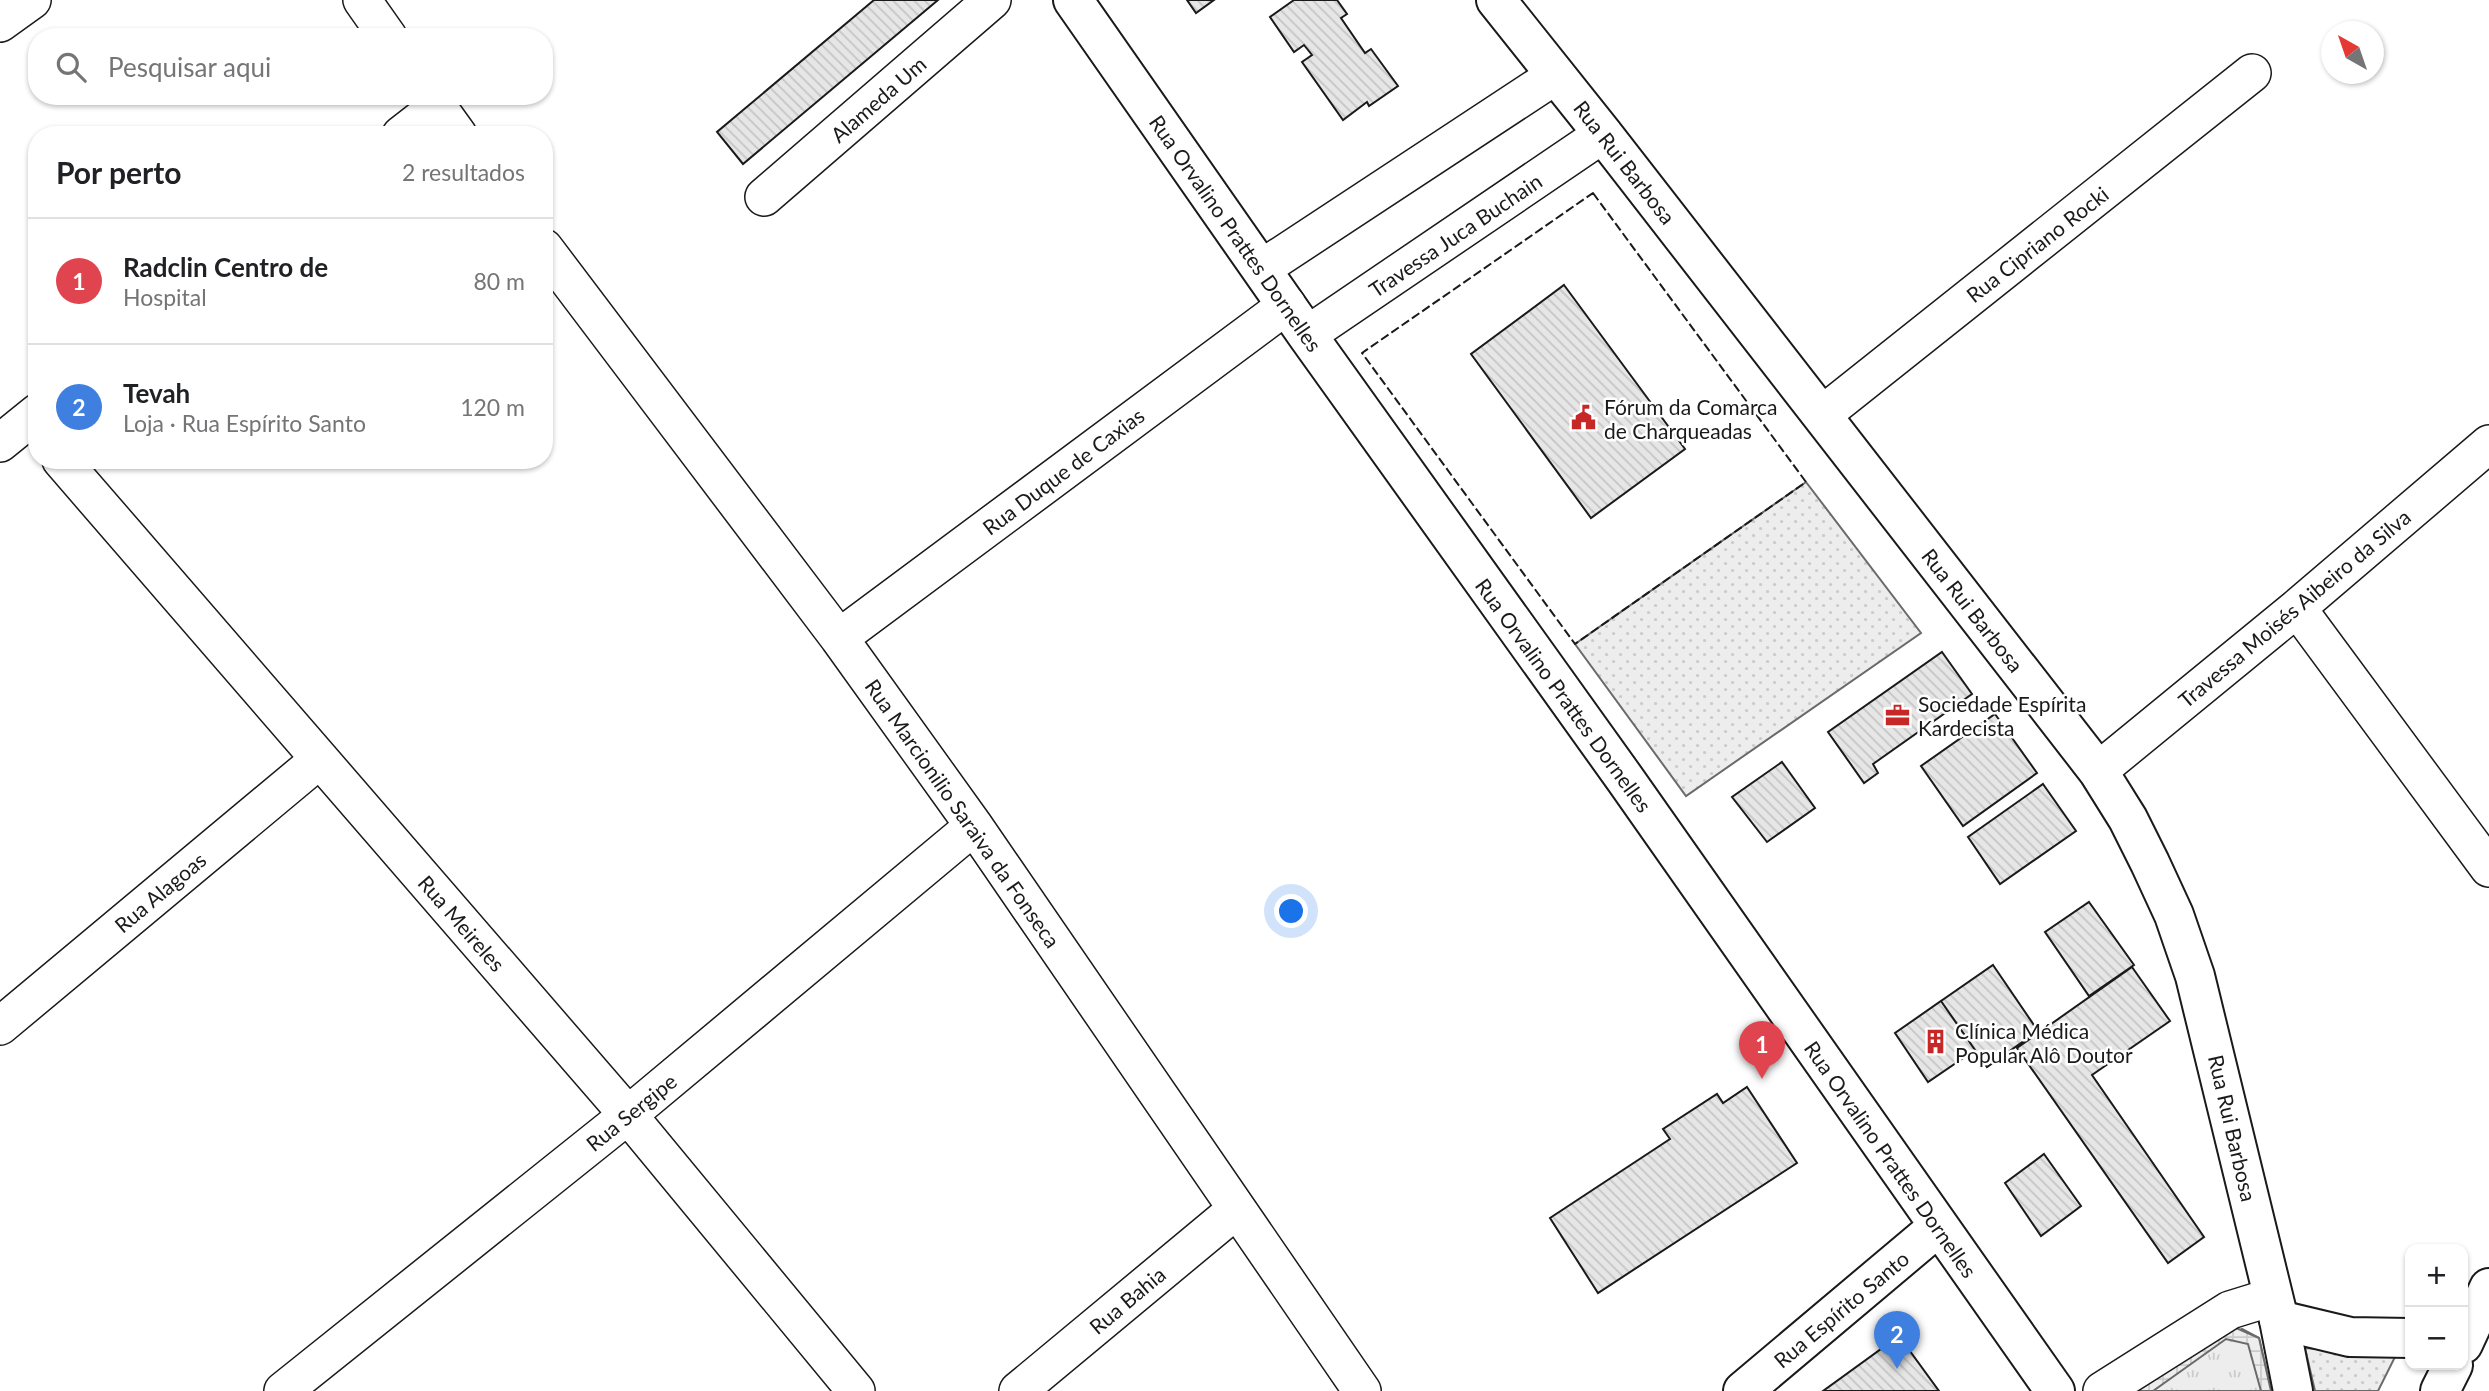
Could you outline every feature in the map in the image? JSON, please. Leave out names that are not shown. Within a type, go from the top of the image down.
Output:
[{"type":"street","points":[[0,23],[32,0]]},
{"type":"street","points":[[362,0],[382,28]]},
{"type":"street","name":"Alameda Um","points":[[764,197],[992,0]]},
{"type":"street","name":"Rua Orvalino Prattes Dornelles","points":[[1073,0],[2055,1391]]},
{"type":"street","name":"Rua Rui Barbosa","points":[[1496,0],[2098,771],[2128,819],[2174,915],[2195,976],[2293,1391]]},
{"type":"street","name":"Rua Cipriano Rocki","points":[[1822,415],[2252,73]]},
{"type":"street","points":[[1261,269],[1556,75]]},
{"type":"street","points":[[418,126],[442,113]]},
{"type":"street","name":"Travessa Juca Buchain","points":[[1297,320],[1603,134]]},
{"type":"street","name":"Rua Marcionilio Saraiva da Fonseca","points":[[553,260],[839,638],[974,826],[1362,1391]]},
{"type":"street","name":"Rua Duque de Caxias","points":[[839,638],[1297,320]]},
{"type":"street","name":"Travessa Moisés Aibeiro da Silva","points":[[2098,771],[2297,608],[2489,444]]},
{"type":"street","name":"Rua Meireles","points":[[69,469],[628,1115],[856,1391]]},
{"type":"street","points":[[2297,608],[2489,868]]},
{"type":"street","name":"Rua Alagoas","points":[[0,1026],[320,759]]},
{"type":"street","name":"Rua Sergipe","points":[[283,1391],[628,1115],[974,826]]},
{"type":"street","name":"Rua Bahia","points":[[1018,1391],[1237,1209]]},
{"type":"street","name":"Rua Espírito Santo","points":[[1743,1391],[1939,1226]]},
{"type":"street","points":[[2468,1331],[2489,1288]]},
{"type":"street","points":[[2102,1391],[2230,1310],[2275,1308],[2350,1337],[2405,1338]]},
{"type":"street","points":[[2440,1391],[2450,1370]]},
{"type":"green space","points":[[1806,482],[1921,633],[1686,796],[1575,644]]},
{"type":"green space","points":[[2242,1329],[2259,1338],[2271,1391],[2128,1391]]},
{"type":"green space","points":[[2305,1348],[2396,1355],[2378,1391],[2315,1391]]},
{"type":"shaded area","points":[[2234,1327],[2259,1338],[2271,1391],[2261,1391],[2248,1344],[2226,1339],[2153,1391],[2128,1391]]},
{"type":"building","points":[[874,0],[938,0],[743,164],[717,132]]},
{"type":"building","points":[[1187,0],[1214,0],[1196,13]]},
{"type":"building","points":[[1294,0],[1337,0],[1347,14],[1341,18],[1365,53],[1371,49],[1398,86],[1369,106],[1367,102],[1343,120],[1302,62],[1312,55],[1304,45],[1294,52],[1270,17]]},
{"type":"building","points":[[1564,285],[1685,449],[1591,518],[1471,354]]},
{"type":"building","points":[[1564,285],[1685,449],[1591,518],[1471,354]]},
{"type":"building","name":"Sociedade Espírita Kardecista","points":[[1942,652],[1972,694],[1873,764],[1878,773],[1864,783],[1828,732]]},
{"type":"building","points":[[1995,714],[2037,773],[1963,826],[1921,766]]},
{"type":"building","points":[[1782,762],[1815,808],[1767,842],[1732,797]]},
{"type":"building","points":[[2043,784],[2076,831],[2000,884],[1968,837]]},
{"type":"building","points":[[2089,902],[2134,965],[2089,996],[2045,932]]},
{"type":"building","points":[[1993,965],[2038,1031],[1987,1067],[1941,1001]]},
{"type":"building","points":[[2132,967],[2170,1021],[2092,1075],[2204,1237],[2168,1263],[2017,1048]]},
{"type":"building","name":"Clínica Médica Popular Alô Doutor","points":[[1941,1001],[1975,1050],[1928,1082],[1895,1033]]},
{"type":"building","points":[[1747,1087],[1797,1163],[1598,1293],[1550,1218],[1670,1139],[1663,1129],[1717,1094],[1723,1103]]},
{"type":"building","points":[[2044,1154],[2081,1206],[2041,1236],[2005,1183]]},
{"type":"building","points":[[1899,1336],[1939,1391],[1823,1391]]},
{"type":"fence","points":[[1593,193],[1806,482],[1575,644],[1362,353],[1593,193]]},
{"type":"place","name":"Fórum da Comarca de Charqueadas","points":[[1584,418]]},
{"type":"place","name":"Sociedade Espírita Kardecista","points":[[1898,715]]},
{"type":"place","name":"Clínica Médica Popular Alô Doutor","points":[[1935,1042]]},
{"type":"place","name":"Radclin Centro de","points":[[1762,1079]]},
{"type":"place","name":"Tevah","points":[[1897,1369]]}]
